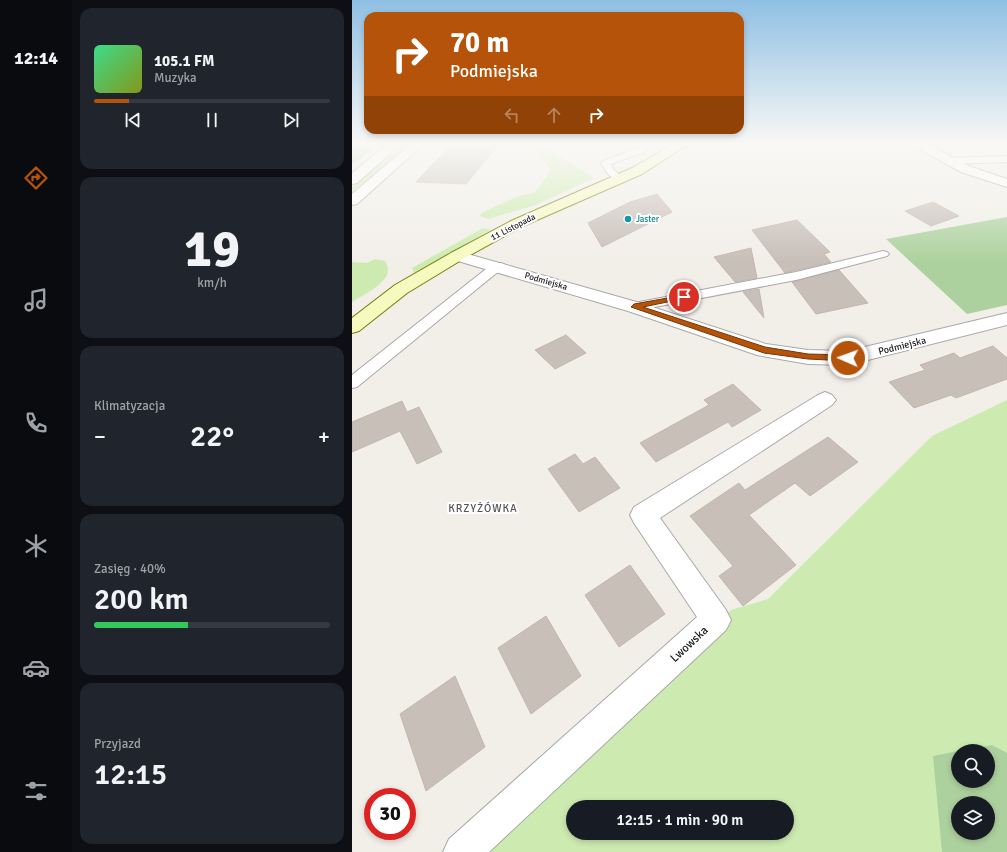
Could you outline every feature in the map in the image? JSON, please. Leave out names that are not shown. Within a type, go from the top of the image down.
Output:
[{"type":"main road","name":"11 Listopada","points":[[352,327],[401,289],[457,256],[523,221],[610,183]]},
{"type":"street","points":[[352,201],[373,183]]},
{"type":"street","name":"Podmiejska","points":[[457,256],[500,267],[634,307],[764,350],[808,357],[848,358],[1007,319]]},
{"type":"street","name":"Lwowska","points":[[462,852],[716,620],[643,515],[824,400]]},
{"type":"lane","name":"Podmiejska","points":[[634,307],[796,276],[883,254]]},
{"type":"lane","points":[[352,383],[490,272],[500,267]]},
{"type":"green space","points":[[357,183],[363,183],[352,192],[352,187]]},
{"type":"green space","points":[[542,183],[584,183],[536,205],[488,219],[480,216],[481,213],[516,197],[535,192]]},
{"type":"green space","points":[[1007,217],[1007,305],[967,314],[886,239]]},
{"type":"green space","points":[[483,228],[491,230],[414,273],[412,268]]},
{"type":"green space","points":[[375,259],[385,261],[388,268],[384,280],[372,290],[352,302],[352,262],[367,263]]},
{"type":"green space","points":[[1007,400],[1007,852],[488,852],[731,610],[768,599],[932,436]]},
{"type":"green space","points":[[995,747],[1007,753],[1007,852],[942,852],[933,756],[951,752],[951,788],[995,788]]},
{"type":"building","points":[[435,183],[467,183],[466,184]]},
{"type":"building","name":"Jaster","points":[[657,194],[672,212],[602,247],[588,223],[630,202]]},
{"type":"building","points":[[933,202],[959,216],[931,226],[905,211]]},
{"type":"building","points":[[797,220],[830,252],[824,254],[831,262],[785,273],[752,230]]},
{"type":"building","points":[[751,248],[757,278],[735,282],[714,257]]},
{"type":"building","points":[[839,270],[868,303],[816,314],[792,282]]},
{"type":"building","points":[[759,289],[764,318],[743,292]]},
{"type":"building","points":[[566,335],[586,353],[555,369],[535,350]]},
{"type":"building","points":[[993,346],[1007,358],[1007,379],[956,398],[951,395],[914,408],[889,382],[925,370],[920,365],[954,353],[960,358]]},
{"type":"building","points":[[733,384],[761,410],[732,427],[728,422],[656,462],[640,443],[709,405],[704,400]]},
{"type":"building","points":[[402,401],[407,412],[419,407],[442,452],[417,464],[400,431],[352,452],[352,422]]},
{"type":"building","points":[[828,437],[858,462],[810,496],[795,483],[749,515],[796,565],[743,606],[719,576],[733,566],[690,516],[739,483],[745,490]]},
{"type":"building","points":[[575,454],[583,464],[595,457],[620,488],[579,512],[548,469]]},
{"type":"building","points":[[630,565],[665,614],[619,647],[585,595]]},
{"type":"building","points":[[546,616],[581,676],[531,714],[498,648]]},
{"type":"building","points":[[455,676],[485,747],[426,791],[400,714]]},
{"type":"place","name":"Jaster","points":[[628,219]]},
{"type":"district","name":"KRZYŻÓWKA","points":[[483,508]]},
{"type":"route","points":[[684,297],[634,307],[764,350],[808,357],[848,358]]}]
